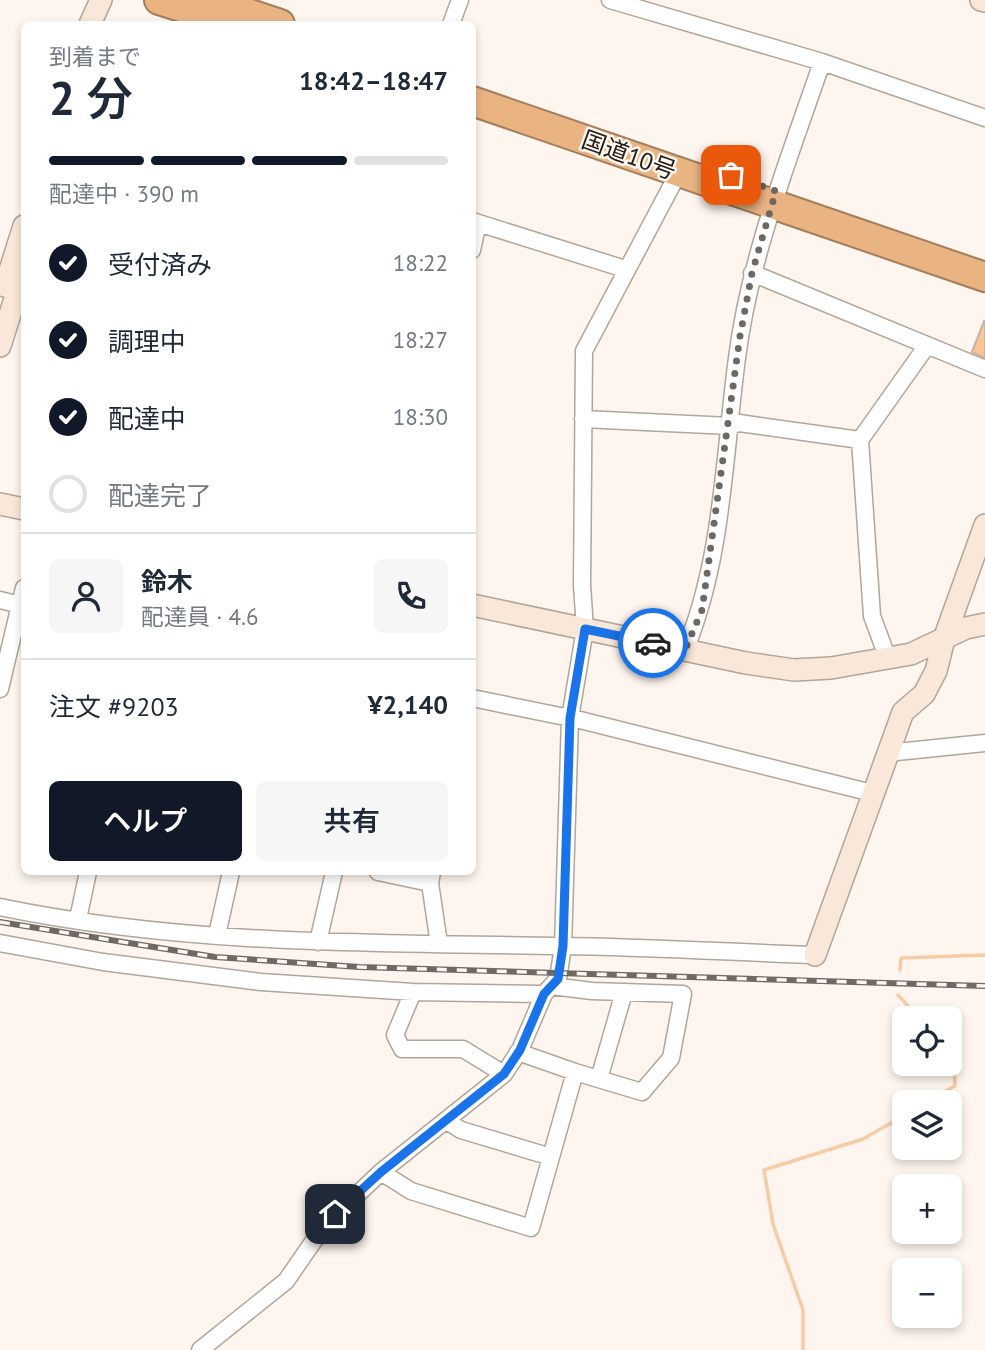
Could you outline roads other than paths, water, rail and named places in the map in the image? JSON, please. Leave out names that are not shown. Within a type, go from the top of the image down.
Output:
[{"type":"highway","points":[[159,0],[262,21]]},
{"type":"highway","name":"国道10号","points":[[476,91],[682,166]]},
{"type":"highway","name":"国道10号","points":[[476,102],[775,197],[985,259]]},
{"type":"highway","name":"国道10号","points":[[775,197],[985,277]]},
{"type":"street","points":[[91,21],[101,0]]},
{"type":"street","points":[[105,21],[112,0]]},
{"type":"street","points":[[452,21],[460,0]]},
{"type":"street","points":[[610,0],[822,62],[985,118]]},
{"type":"street","points":[[685,650],[702,610],[730,426],[737,357],[752,273],[775,197],[822,62]]},
{"type":"street","points":[[200,1350],[286,1281],[324,1226],[381,1172],[504,1074],[518,1052],[548,990],[558,979],[563,946],[570,718],[585,629],[582,585],[584,351],[625,269],[682,166]]},
{"type":"street","points":[[476,222],[625,269]]},
{"type":"street","points":[[0,346],[21,245]]},
{"type":"street","points":[[752,273],[926,347],[985,369]]},
{"type":"street","points":[[0,301],[16,277]]},
{"type":"street","points":[[888,659],[872,616],[860,440],[926,347]]},
{"type":"street","points":[[583,419],[730,426],[739,423],[860,440]]},
{"type":"street","points":[[0,504],[21,508]]},
{"type":"street","points":[[0,907],[217,935],[318,942],[563,946],[815,955],[903,712],[925,694],[936,671],[944,639],[985,524]]},
{"type":"street","points":[[0,600],[21,605]]},
{"type":"street","points":[[476,606],[794,670],[831,668],[911,654],[966,628],[985,624]]},
{"type":"street","points":[[0,689],[21,609]]},
{"type":"street","points":[[476,699],[570,718],[872,793]]},
{"type":"street","points":[[887,753],[985,743]]},
{"type":"street","points":[[78,919],[87,875]]},
{"type":"street","points":[[217,935],[230,875]]},
{"type":"street","points":[[318,942],[333,875]]},
{"type":"street","points":[[410,875],[431,877],[439,944]]},
{"type":"street","points":[[0,943],[179,972],[339,989],[684,994],[671,1058],[642,1092],[518,1052]]},
{"type":"street","points":[[413,992],[394,1035],[402,1049],[463,1049],[504,1074]]},
{"type":"street","points":[[599,1079],[624,992]]},
{"type":"street","points":[[381,1172],[411,1191],[531,1228],[575,1072]]},
{"type":"street","points":[[447,1121],[461,1130],[551,1157]]},
{"type":"waterway","points":[[900,970],[901,958],[985,955]]},
{"type":"waterway","points":[[898,995],[908,1006]]},
{"type":"waterway","points":[[948,1090],[955,1086],[955,1076]]},
{"type":"waterway","points":[[803,1350],[803,1310],[773,1224],[764,1170],[863,1139],[892,1122]]},
{"type":"railway","points":[[0,922],[215,957],[359,967],[985,986]]}]
